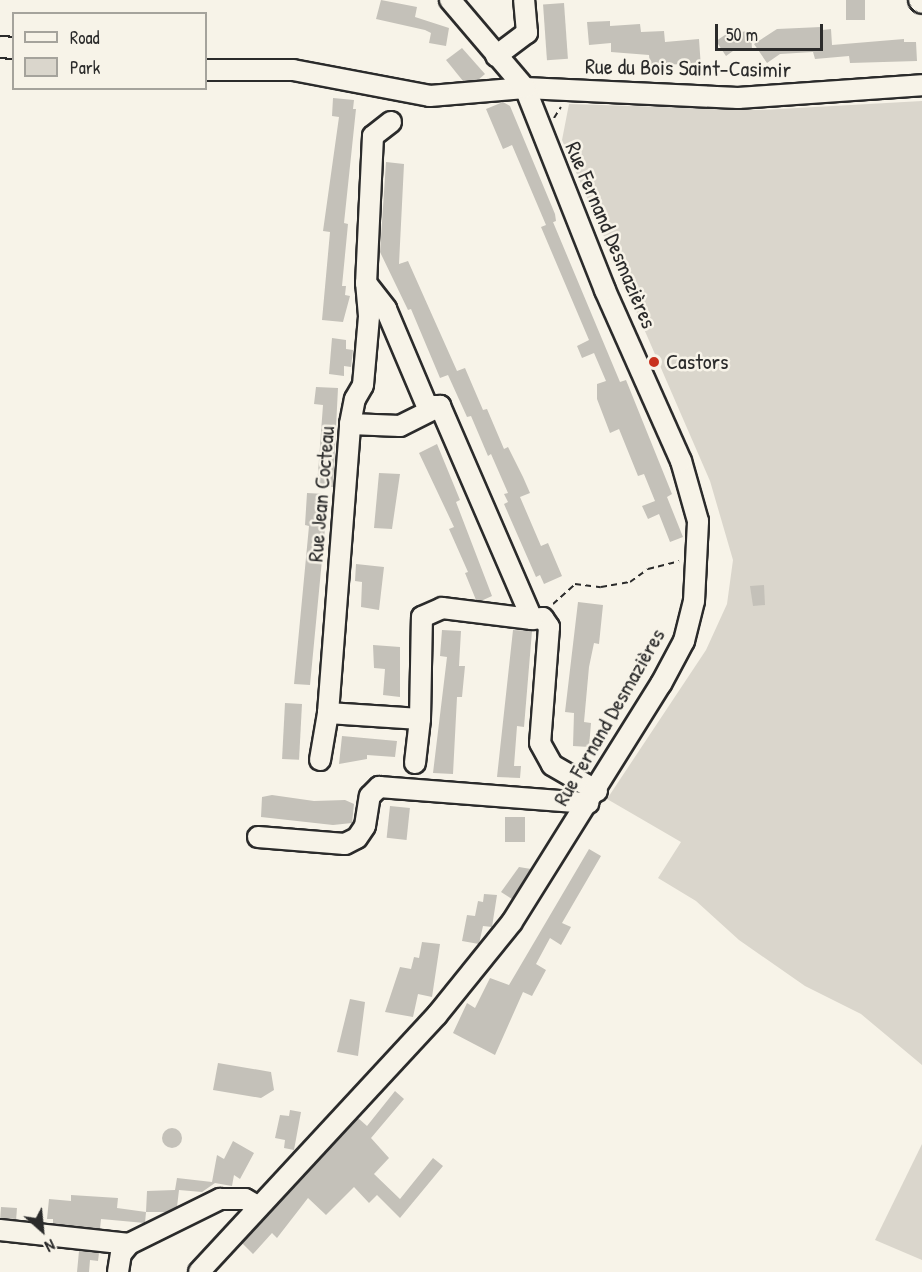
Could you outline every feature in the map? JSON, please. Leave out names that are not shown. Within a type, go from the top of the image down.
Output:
[{"type":"street","points":[[450,0],[496,57],[525,88]]},
{"type":"street","points":[[496,57],[527,33],[524,0]]},
{"type":"street","name":"Rue du Bois Saint-Casimir","points":[[207,70],[293,70],[430,96],[525,88],[738,98],[918,85]]},
{"type":"street","name":"Rue Fernand Desmazières","points":[[199,1272],[478,968],[540,883],[684,641],[698,576],[698,521],[681,461],[601,279],[525,88]]},
{"type":"street","name":"Rue Jean Cocteau","points":[[320,760],[328,712],[350,424],[355,399],[363,385],[369,316],[366,283],[373,136],[391,122]]},
{"type":"street","points":[[366,283],[386,309],[427,406],[440,406]]},
{"type":"street","points":[[350,424],[400,426],[440,406]]},
{"type":"street","points":[[440,406],[540,623],[540,743],[552,765],[593,797]]},
{"type":"street","points":[[415,763],[420,719],[422,616],[442,608],[540,623]]},
{"type":"street","points":[[328,712],[420,719]]},
{"type":"street","points":[[258,837],[345,844],[357,838],[365,825],[370,796],[379,786],[593,797]]},
{"type":"street","points":[[118,1272],[121,1254],[129,1244],[220,1199],[245,1199],[258,1206]]},
{"type":"street","points":[[0,1230],[129,1244]]},
{"type":"path","points":[[540,623],[550,606],[569,588],[586,583],[601,587],[630,582],[648,568],[698,554]]},
{"type":"green space","points":[[922,101],[922,1065],[861,1014],[805,986],[739,940],[696,901],[658,878],[681,842],[607,799],[706,650],[727,604],[733,560],[710,481],[562,140],[569,104],[761,110]]},
{"type":"green space","points":[[922,1144],[922,1260],[875,1240]]},
{"type":"building","points":[[381,0],[417,7],[415,17],[449,28],[446,46],[429,43],[431,33],[425,30],[376,19]]},
{"type":"building","points":[[846,0],[865,0],[865,20],[846,20]]},
{"type":"building","points":[[564,3],[568,59],[547,60],[543,4]]},
{"type":"building","points":[[610,21],[610,26],[640,24],[641,32],[664,31],[665,42],[699,39],[701,68],[681,70],[681,64],[650,66],[649,55],[611,52],[611,43],[589,45],[587,22]]},
{"type":"building","points":[[821,27],[822,30],[831,29],[832,45],[904,39],[904,42],[916,42],[917,61],[850,63],[849,56],[815,59],[813,52],[780,54],[767,63],[754,44],[777,29]]},
{"type":"building","points":[[751,31],[752,49],[733,51],[726,56],[716,41],[728,33]]},
{"type":"building","points":[[462,48],[485,74],[478,80],[463,81],[446,60]]},
{"type":"building","points":[[333,98],[354,100],[353,109],[356,109],[344,223],[348,224],[342,286],[346,286],[345,295],[350,296],[343,322],[322,320],[330,232],[323,231],[339,117],[332,116]]},
{"type":"building","points":[[503,102],[510,106],[555,214],[556,221],[553,222],[620,382],[626,380],[672,494],[667,497],[683,537],[670,542],[659,514],[648,519],[642,506],[655,501],[644,474],[638,476],[619,429],[610,433],[597,399],[597,384],[606,381],[594,353],[582,358],[577,346],[589,340],[541,227],[546,225],[512,145],[503,149],[486,109]]},
{"type":"building","points":[[386,162],[404,164],[399,264],[408,261],[457,371],[465,368],[483,410],[487,409],[504,449],[508,447],[523,477],[530,493],[520,497],[541,546],[548,543],[562,576],[544,584],[540,575],[536,577],[504,504],[508,502],[504,494],[508,493],[491,454],[488,456],[471,416],[467,417],[448,375],[440,378],[411,309],[408,310],[380,252]]},
{"type":"building","points":[[332,338],[346,340],[346,349],[353,350],[351,367],[344,366],[344,376],[329,374]]},
{"type":"building","points":[[316,387],[338,388],[333,487],[317,486],[323,405],[314,404]]},
{"type":"building","points":[[437,444],[460,500],[456,502],[492,596],[481,601],[476,600],[465,573],[468,572],[449,529],[454,527],[419,453]]},
{"type":"building","points":[[379,473],[400,474],[392,529],[374,528]]},
{"type":"building","points":[[307,493],[325,494],[326,518],[310,685],[294,684],[309,526],[305,525]]},
{"type":"building","points":[[356,564],[384,567],[379,610],[361,607],[362,582],[355,581]]},
{"type":"building","points":[[764,585],[765,605],[753,606],[750,586]]},
{"type":"building","points":[[578,602],[603,605],[599,644],[594,643],[589,667],[584,722],[591,723],[589,747],[573,746],[574,713],[565,712]]},
{"type":"building","points":[[442,630],[461,631],[459,666],[465,666],[462,697],[457,697],[453,774],[433,773],[447,657],[440,656]]},
{"type":"building","points":[[513,630],[532,631],[524,727],[517,726],[514,766],[521,766],[520,778],[497,777]]},
{"type":"building","points":[[373,645],[400,647],[400,697],[383,695],[385,669],[374,668]]},
{"type":"building","points":[[285,703],[302,704],[299,760],[282,759]]},
{"type":"building","points":[[342,736],[397,741],[395,757],[367,755],[367,759],[339,764]]},
{"type":"building","points":[[272,795],[314,801],[345,800],[354,804],[352,823],[333,825],[261,817],[262,797]]},
{"type":"building","points":[[390,806],[410,808],[407,840],[387,838]]},
{"type":"building","points":[[505,817],[525,817],[525,842],[505,842]]},
{"type":"building","points":[[589,849],[601,856],[562,923],[571,927],[561,945],[550,938],[536,964],[546,970],[532,996],[523,992],[495,1055],[453,1033],[467,1003],[475,1008],[490,978],[509,985]]},
{"type":"building","points":[[519,867],[531,869],[512,899],[501,892]]},
{"type":"building","points":[[484,894],[497,895],[492,927],[483,926],[479,944],[462,941],[467,915],[475,916],[478,901],[483,902]]},
{"type":"building","points":[[422,942],[440,944],[432,997],[418,994],[413,1017],[385,1012],[400,967],[411,969],[414,957],[419,958]]},
{"type":"building","points":[[350,999],[365,1002],[358,1056],[337,1052]]},
{"type":"building","points":[[218,1063],[271,1072],[274,1090],[261,1098],[213,1090]]},
{"type":"building","points":[[395,1091],[404,1099],[371,1138],[389,1158],[374,1174],[400,1199],[433,1158],[443,1166],[400,1218],[377,1195],[369,1203],[354,1187],[326,1215],[308,1198],[277,1238],[272,1233],[253,1254],[242,1243],[358,1118],[367,1126]]},
{"type":"building","points":[[290,1110],[301,1112],[294,1150],[284,1148],[285,1140],[275,1138],[280,1115],[289,1116]]},
{"type":"building","points":[[172,1128],[179,1131],[182,1138],[179,1145],[172,1148],[165,1145],[162,1138],[165,1131]]},
{"type":"building","points":[[233,1141],[254,1153],[240,1179],[234,1175],[232,1186],[215,1183],[202,1192],[179,1190],[177,1207],[166,1212],[146,1212],[147,1191],[175,1190],[177,1178],[212,1182],[217,1155],[224,1159]]},
{"type":"building","points":[[71,1195],[118,1198],[117,1208],[146,1212],[145,1223],[101,1219],[100,1229],[53,1224],[53,1219],[47,1219],[49,1199],[71,1201]]},
{"type":"building","points":[[1,1207],[17,1208],[16,1219],[0,1218]]},
{"type":"building","points":[[79,1251],[99,1253],[98,1261],[90,1260],[89,1272],[77,1272]]},
{"type":"place","name":"Castors","points":[[654,362]]}]
